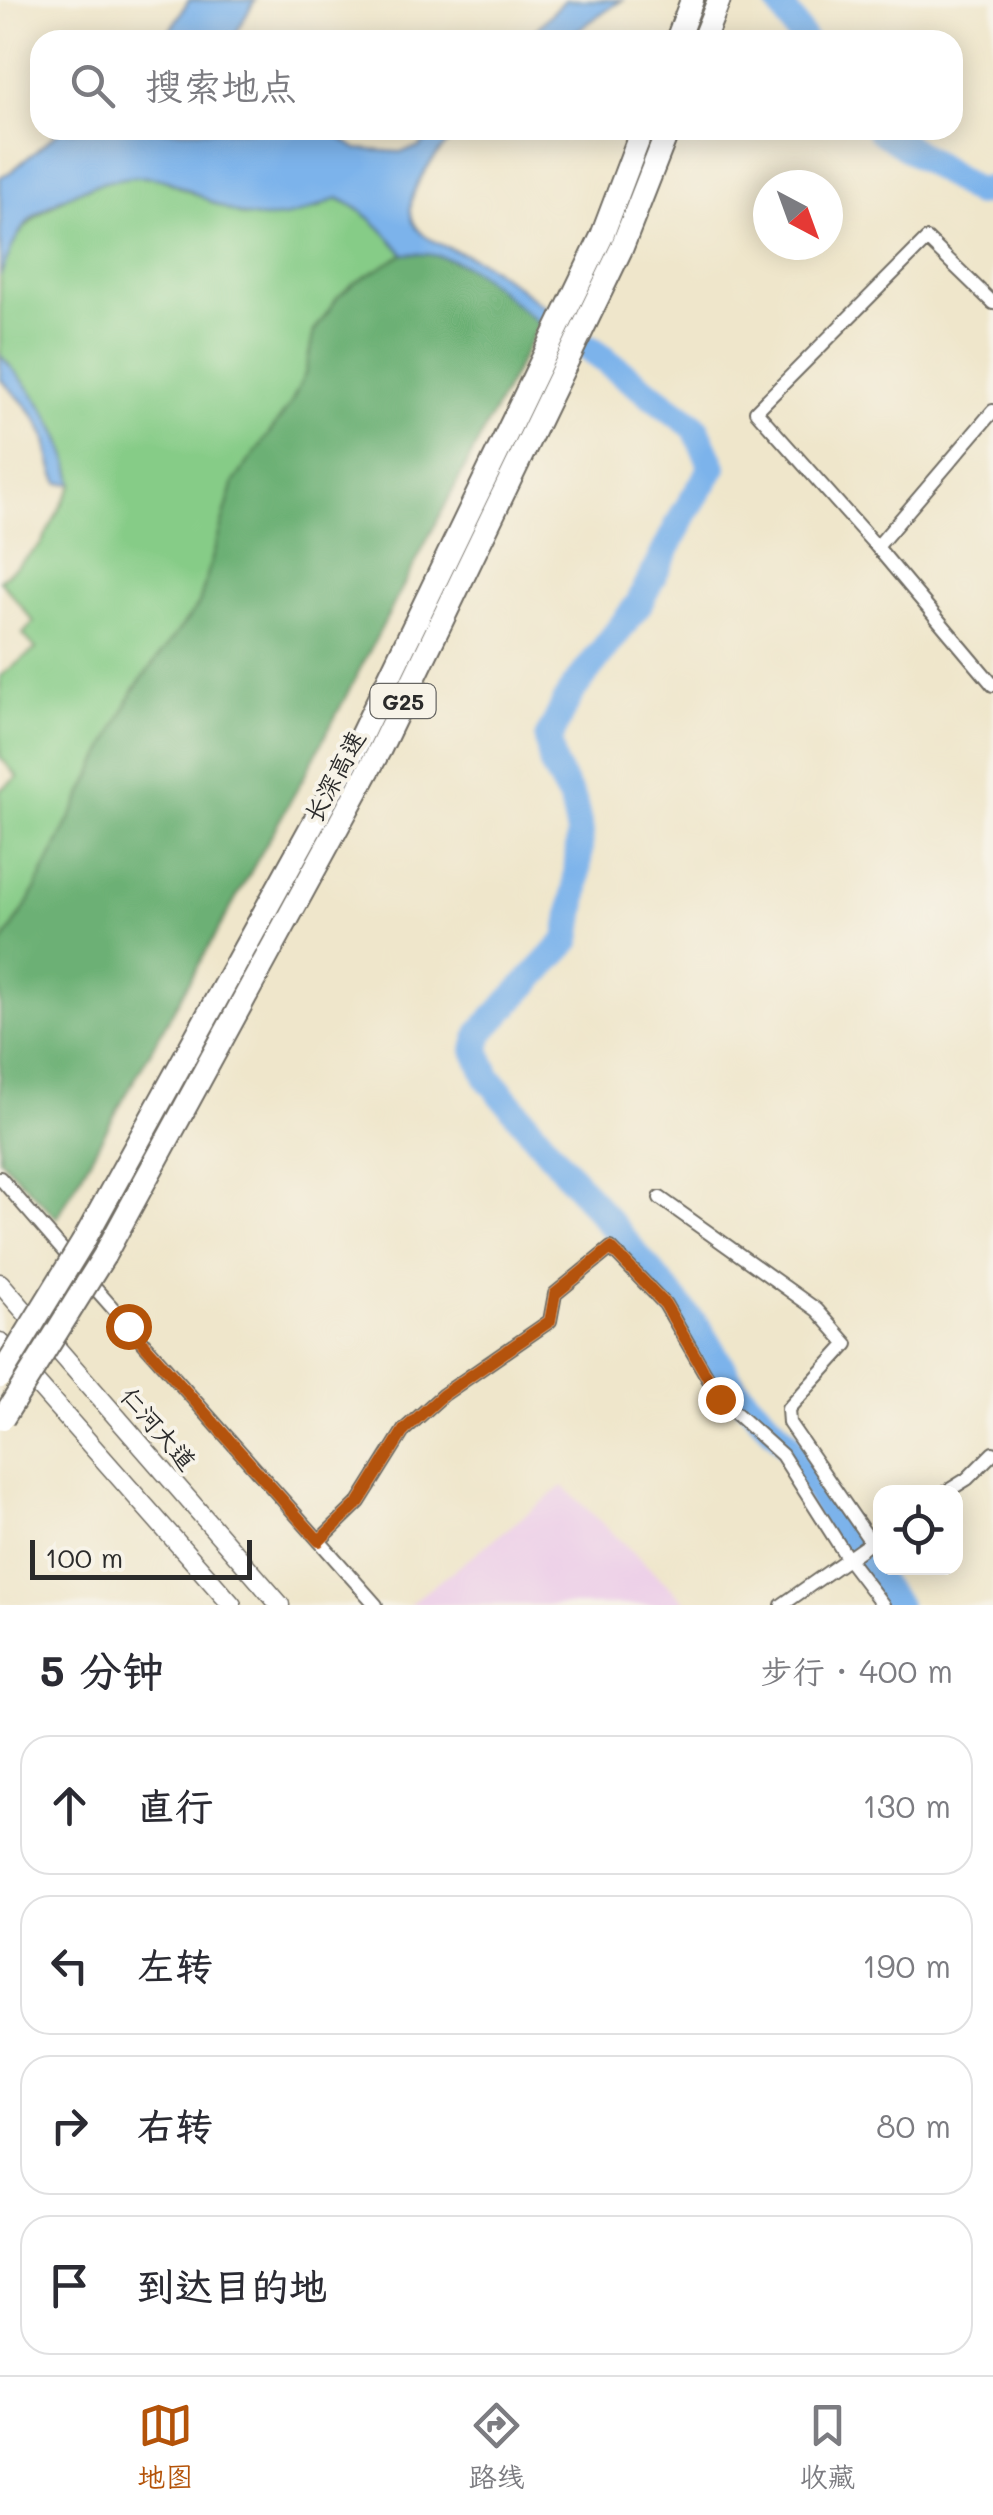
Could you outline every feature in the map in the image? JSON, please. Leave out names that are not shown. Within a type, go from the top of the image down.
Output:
[{"type":"highway","points":[[681,30],[692,0]]},
{"type":"highway","points":[[707,30],[719,0]]},
{"type":"highway","name":"长深高速","points":[[0,1377],[82,1242],[358,742],[602,236],[638,140]]},
{"type":"highway","name":"长深高速","points":[[2,1420],[104,1256],[380,749],[622,246],[664,140]]},
{"type":"main road","name":"仁河大道","points":[[0,1284],[280,1605]]},
{"type":"main road","points":[[0,1342],[232,1605]]},
{"type":"street","points":[[993,303],[927,239],[756,411],[877,546],[993,685]]},
{"type":"street","points":[[877,546],[993,412]]},
{"type":"street","points":[[0,1178],[376,1605]]},
{"type":"street","points":[[660,1198],[816,1310],[847,1344],[788,1409],[789,1423],[873,1541],[782,1605]]},
{"type":"street","points":[[319,1541],[359,1502],[404,1430],[443,1395],[550,1321],[555,1294],[611,1248],[665,1304],[720,1399],[782,1455],[883,1605]]},
{"type":"street","points":[[957,1485],[993,1452]]},
{"type":"shaded area","points":[[563,1486],[689,1605],[408,1605]]},
{"type":"green space","points":[[129,176],[160,178],[243,216],[264,218],[318,208],[337,198],[366,215],[404,254],[353,284],[338,297],[314,331],[305,374],[290,405],[234,482],[199,604],[135,688],[29,902],[0,947],[0,790],[18,777],[0,757],[0,676],[36,649],[23,634],[34,622],[0,580],[40,546],[73,484],[63,446],[47,413],[0,355],[0,276],[7,255],[32,221],[68,197]]},
{"type":"green space","points":[[425,253],[474,271],[540,323],[306,773],[57,1218],[0,1159],[0,947],[29,902],[135,688],[199,604],[234,482],[290,405],[305,374],[314,332],[338,297],[353,284],[404,254]]},
{"type":"water","points":[[189,0],[255,0],[238,30],[170,30]]},
{"type":"water","points":[[565,0],[622,0],[578,30],[536,30]]},
{"type":"water","points":[[49,140],[343,140],[357,149],[400,152],[418,148],[427,140],[451,140],[428,167],[412,198],[411,213],[417,227],[430,239],[480,261],[551,311],[547,322],[540,323],[463,265],[427,254],[404,254],[366,215],[338,198],[293,215],[251,217],[148,177],[96,184],[47,207],[22,229],[0,276],[0,177]]},
{"type":"water","points":[[0,355],[47,413],[63,446],[73,484],[59,483],[37,420],[0,379]]},
{"type":"waterway","points":[[778,0],[797,30]]},
{"type":"waterway","points":[[895,140],[976,192],[993,189]]},
{"type":"waterway","points":[[590,349],[695,427],[713,467],[684,514],[638,605],[571,692],[548,739],[553,765],[573,801],[580,833],[568,940],[481,1032],[476,1050],[488,1078],[699,1330],[735,1389],[789,1445],[861,1562],[896,1605]]},
{"type":"route","points":[[128,1326],[319,1541],[359,1502],[404,1430],[443,1395],[550,1321],[555,1294],[611,1248],[665,1304],[720,1399]]}]
